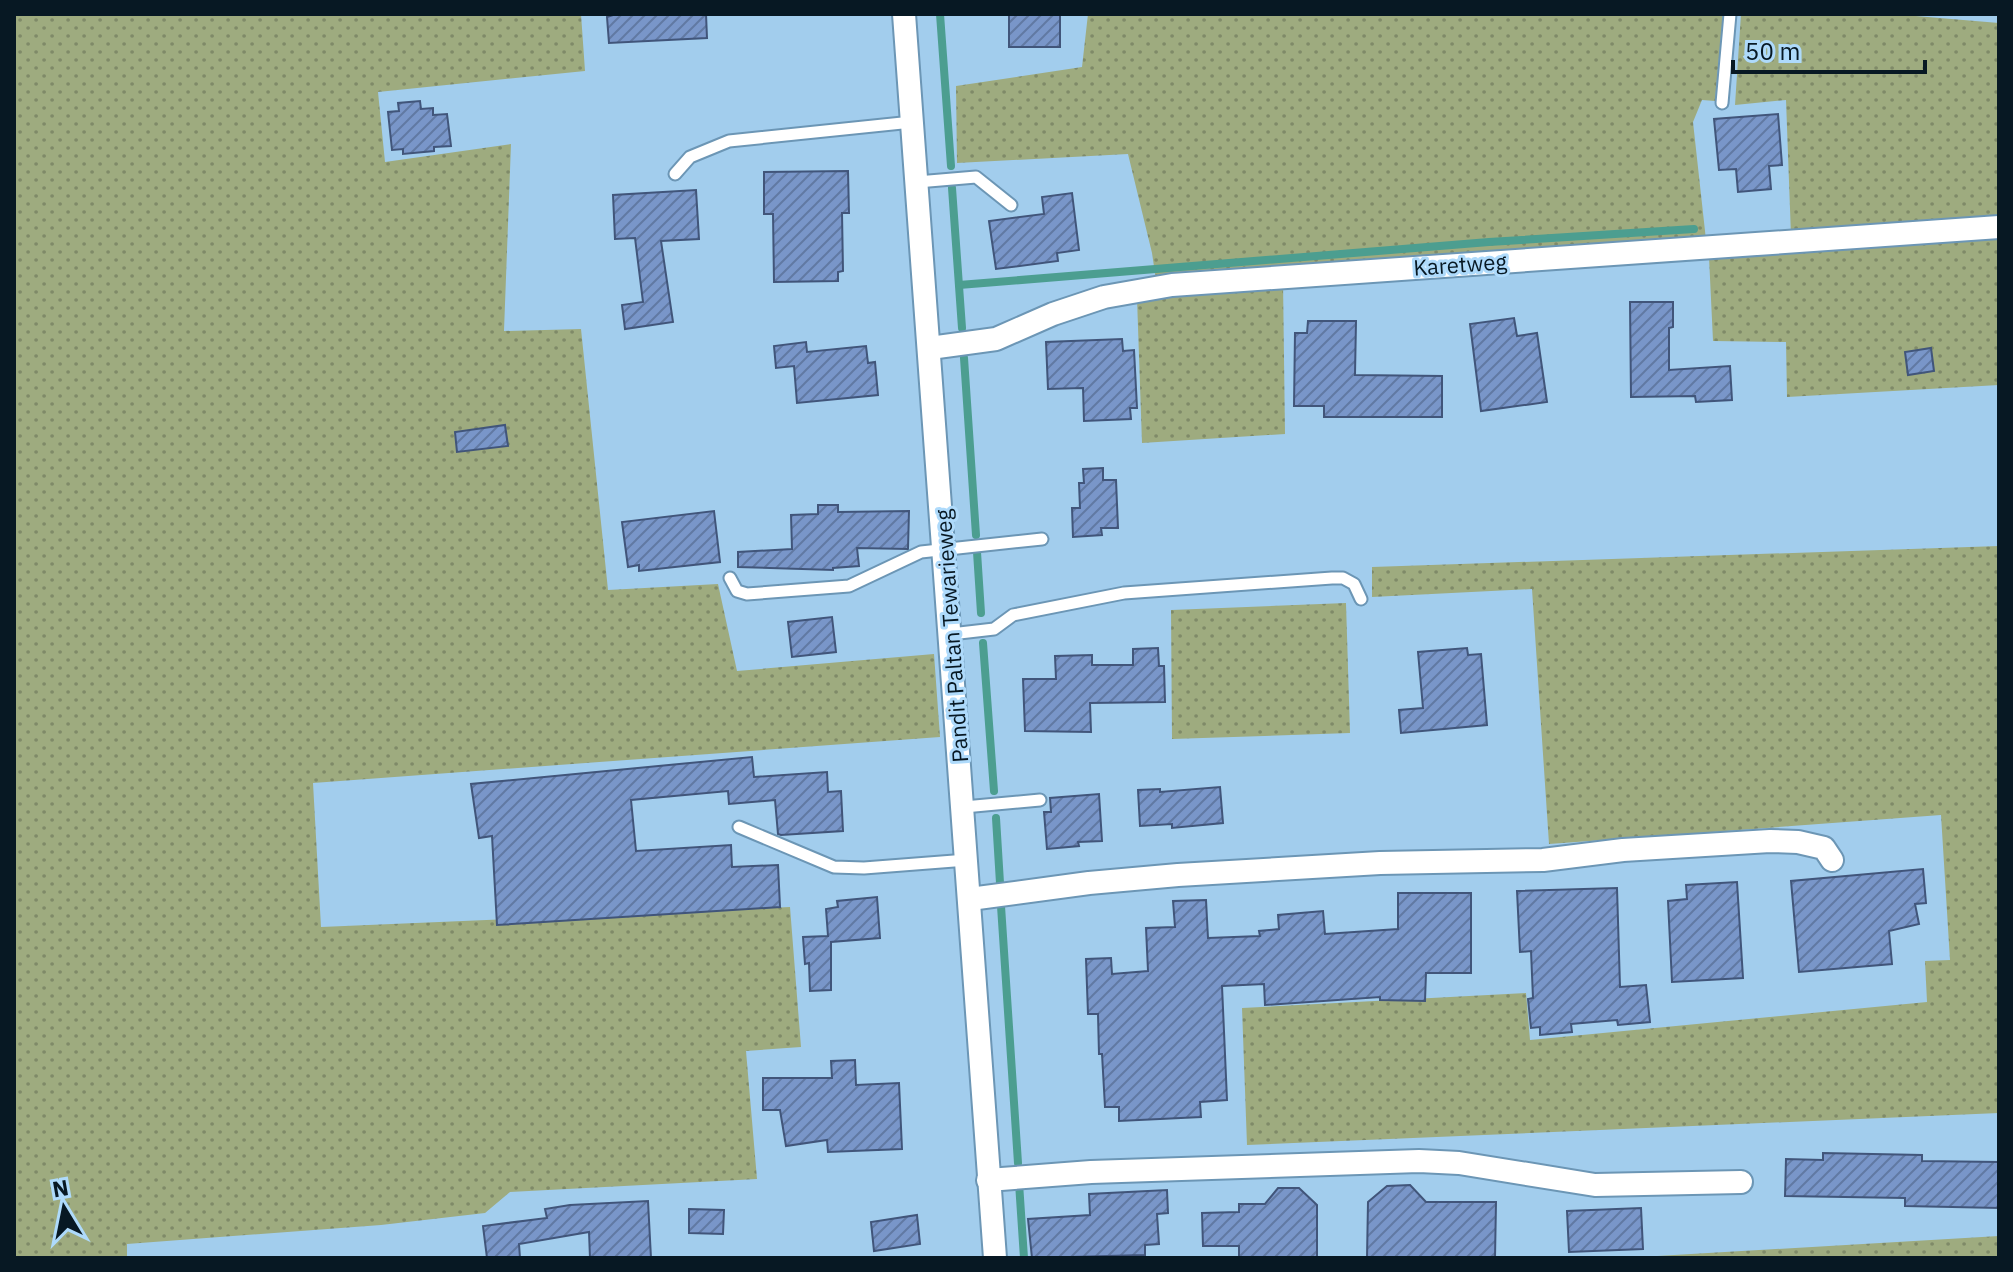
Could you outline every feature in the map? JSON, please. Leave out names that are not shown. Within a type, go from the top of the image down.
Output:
[{"type":"street","name":"Pandit Paltan Tewarieweg","points":[[904,14],[995,1258]]},
{"type":"street","name":"Karetweg","points":[[930,348],[996,339],[1053,314],[1104,297],[1172,285],[1999,227]]},
{"type":"street","points":[[970,899],[1178,875],[1380,863],[1543,860],[1623,850],[1770,841],[1798,842],[1824,848],[1832,860]]},
{"type":"street","points":[[988,1180],[1091,1172],[1419,1161],[1459,1163],[1595,1185],[1741,1182]]},
{"type":"lane","points":[[1722,103],[1730,14]]},
{"type":"lane","points":[[675,174],[690,157],[729,141],[913,122]]},
{"type":"lane","points":[[917,182],[976,177],[1011,205]]},
{"type":"lane","points":[[730,578],[737,591],[747,594],[849,586],[921,552],[1042,539]]},
{"type":"lane","points":[[951,634],[994,629],[1013,615],[1124,593],[1171,588],[1343,578],[1354,584],[1361,599]]},
{"type":"lane","points":[[964,807],[1040,800]]},
{"type":"lane","points":[[739,827],[834,867],[864,868],[967,860]]},
{"type":"green space","points":[[14,14],[581,14],[585,71],[378,92],[385,162],[511,144],[504,331],[581,329],[608,590],[718,584],[737,671],[934,654],[940,737],[313,783],[321,927],[790,907],[801,1047],[746,1051],[757,1179],[510,1192],[485,1213],[381,1225],[127,1244],[127,1258],[14,1258]]},
{"type":"green space","points":[[1088,14],[1723,14],[1715,101],[1702,100],[1693,122],[1706,240],[1156,280],[1128,154],[957,163],[956,86],[1082,67]]},
{"type":"green space","points":[[1741,14],[1892,14],[1999,23],[1999,218],[1791,236],[1786,100],[1735,105]]},
{"type":"green space","points":[[1999,234],[1999,385],[1787,397],[1786,342],[1713,341],[1709,257]]},
{"type":"green space","points":[[1283,282],[1285,434],[1142,443],[1137,298]]},
{"type":"green space","points":[[1999,546],[1999,1113],[1247,1145],[1242,1008],[1526,993],[1530,1040],[1927,1002],[1925,961],[1950,960],[1941,815],[1549,844],[1532,589],[1372,597],[1372,567]]},
{"type":"green space","points":[[1346,603],[1350,733],[1172,739],[1171,610]]},
{"type":"green space","points":[[1999,1236],[1999,1258],[1623,1258]]},
{"type":"building","points":[[616,14],[706,14],[707,38],[609,43],[607,17]]},
{"type":"building","points":[[1009,14],[1060,14],[1060,47],[1009,47]]},
{"type":"building","points":[[420,101],[421,109],[433,108],[433,115],[447,114],[451,146],[403,154],[403,149],[392,150],[388,112],[399,111],[398,103]]},
{"type":"building","points":[[1778,114],[1782,165],[1769,166],[1771,189],[1738,192],[1736,169],[1719,170],[1714,119]]},
{"type":"building","points":[[848,171],[849,213],[842,213],[843,271],[838,272],[838,281],[774,282],[773,214],[764,214],[764,172]]},
{"type":"building","points":[[696,190],[699,239],[661,241],[673,322],[625,329],[622,305],[643,302],[635,238],[615,239],[613,195]]},
{"type":"building","points":[[1072,193],[1079,250],[1057,253],[1058,261],[996,269],[989,221],[1044,214],[1042,197]]},
{"type":"building","points":[[1630,302],[1673,302],[1673,327],[1669,328],[1669,370],[1730,366],[1732,400],[1696,402],[1695,396],[1631,397]]},
{"type":"building","points":[[1514,318],[1517,336],[1537,333],[1547,402],[1481,411],[1470,324]]},
{"type":"building","points":[[1308,321],[1356,321],[1355,375],[1442,376],[1442,417],[1324,417],[1324,406],[1294,406],[1295,333],[1307,333]]},
{"type":"building","points":[[1122,339],[1123,351],[1134,350],[1137,408],[1130,408],[1131,419],[1084,421],[1083,388],[1048,389],[1046,342]]},
{"type":"building","points":[[806,342],[807,352],[866,346],[868,363],[875,362],[878,395],[797,403],[794,366],[776,368],[774,346]]},
{"type":"building","points":[[1931,348],[1934,371],[1908,375],[1905,352]]},
{"type":"building","points":[[505,425],[508,446],[457,452],[455,432]]},
{"type":"building","points":[[1103,468],[1103,480],[1116,480],[1118,528],[1101,528],[1102,535],[1073,537],[1072,508],[1080,508],[1079,483],[1084,483],[1083,469]]},
{"type":"building","points":[[818,505],[838,505],[838,512],[909,511],[908,549],[857,548],[859,566],[833,570],[738,567],[738,552],[792,549],[791,515],[818,514]]},
{"type":"building","points":[[714,511],[720,562],[639,571],[639,565],[628,567],[622,522]]},
{"type":"building","points":[[832,617],[836,652],[792,657],[788,622]]},
{"type":"building","points":[[1158,648],[1159,666],[1164,666],[1165,702],[1090,703],[1091,732],[1025,731],[1023,679],[1056,679],[1055,656],[1092,655],[1092,665],[1133,665],[1133,649]]},
{"type":"building","points":[[1467,648],[1468,655],[1481,654],[1487,725],[1401,733],[1399,710],[1423,708],[1418,652]]},
{"type":"building","points":[[752,757],[754,777],[827,772],[828,792],[841,791],[843,831],[778,834],[775,800],[729,804],[728,791],[631,800],[636,851],[731,845],[732,867],[778,865],[780,907],[497,925],[492,836],[479,838],[471,784]]},
{"type":"building","points":[[1220,787],[1223,823],[1172,828],[1172,824],[1140,826],[1138,790],[1160,789],[1160,792]]},
{"type":"building","points":[[1099,794],[1102,841],[1078,842],[1079,846],[1047,849],[1044,812],[1051,812],[1050,798]]},
{"type":"building","points":[[1923,869],[1926,903],[1915,904],[1919,924],[1889,931],[1892,964],[1799,972],[1791,881]]},
{"type":"building","points":[[1737,882],[1743,978],[1672,982],[1668,901],[1687,899],[1686,885]]},
{"type":"building","points":[[1617,888],[1620,987],[1646,985],[1650,1022],[1618,1025],[1617,1020],[1571,1024],[1572,1032],[1540,1035],[1540,1027],[1531,1028],[1528,999],[1533,998],[1531,951],[1520,952],[1517,891]]},
{"type":"building","points":[[1398,893],[1471,893],[1471,973],[1426,973],[1425,1001],[1380,1000],[1380,997],[1265,1005],[1264,984],[1222,986],[1227,1100],[1200,1102],[1201,1117],[1119,1121],[1119,1107],[1105,1107],[1098,1014],[1088,1014],[1086,959],[1111,958],[1112,974],[1148,971],[1146,928],[1175,927],[1173,901],[1206,900],[1208,938],[1260,936],[1259,931],[1279,929],[1278,915],[1323,911],[1325,934],[1398,929]]},
{"type":"building","points":[[877,897],[880,938],[831,942],[831,990],[810,991],[809,963],[805,964],[803,937],[828,936],[826,909],[838,907],[837,901]]},
{"type":"building","points":[[855,1060],[856,1085],[899,1083],[902,1149],[828,1152],[827,1140],[786,1146],[780,1110],[763,1110],[763,1078],[832,1078],[831,1061]]},
{"type":"building","points":[[1823,1153],[1922,1155],[1922,1161],[1999,1162],[1999,1208],[1905,1206],[1905,1198],[1785,1196],[1786,1159],[1823,1160]]},
{"type":"building","points":[[1410,1185],[1426,1202],[1496,1202],[1495,1258],[1367,1258],[1368,1202],[1387,1186]]},
{"type":"building","points":[[1278,1188],[1299,1188],[1317,1205],[1317,1258],[1239,1258],[1239,1246],[1203,1246],[1202,1213],[1239,1212],[1239,1204],[1265,1204]]},
{"type":"building","points":[[1167,1190],[1168,1213],[1157,1214],[1159,1244],[1145,1245],[1145,1255],[1032,1258],[1028,1219],[1090,1215],[1089,1194]]},
{"type":"building","points":[[648,1201],[651,1258],[590,1258],[589,1232],[519,1244],[520,1258],[487,1258],[483,1226],[547,1218],[545,1209],[570,1205]]},
{"type":"building","points":[[1641,1208],[1643,1249],[1569,1252],[1567,1211]]},
{"type":"building","points":[[689,1209],[724,1210],[723,1234],[689,1233]]},
{"type":"building","points":[[917,1215],[920,1244],[874,1251],[871,1222]]},
{"type":"waterway","points":[[940,14],[951,166]]},
{"type":"waterway","points":[[952,188],[962,328]]},
{"type":"waterway","points":[[959,285],[1489,242],[1694,229]]},
{"type":"waterway","points":[[964,358],[976,535]]},
{"type":"waterway","points":[[977,552],[981,613]]},
{"type":"waterway","points":[[983,643],[994,791]]},
{"type":"waterway","points":[[996,818],[1000,883]]},
{"type":"waterway","points":[[1001,906],[1018,1163]]},
{"type":"waterway","points":[[1019,1183],[1024,1258]]}]
